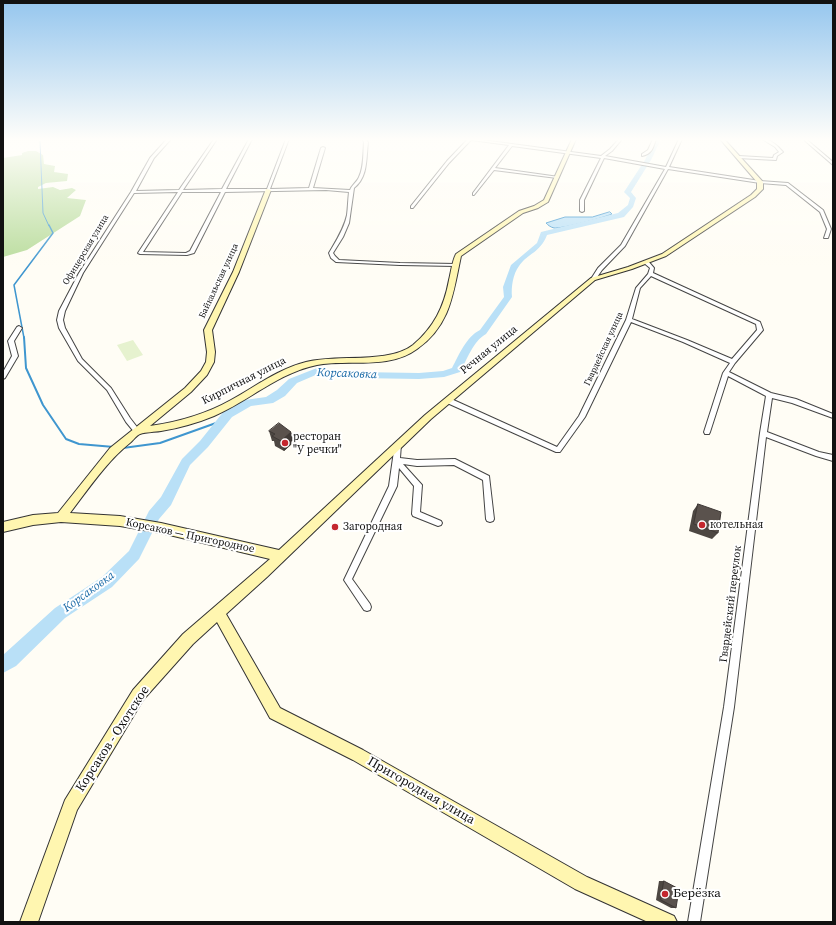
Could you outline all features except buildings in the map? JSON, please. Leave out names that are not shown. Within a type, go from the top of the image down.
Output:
[{"type":"street","name":"Офицерская улица","points":[[138,182],[81,273],[62,311],[60,320],[62,328],[80,360],[109,390],[128,420],[138,431]]},
{"type":"street","points":[[187,182],[140,253],[187,254],[192,252],[228,182]]},
{"type":"street","name":"Байкальская улица","points":[[138,431],[188,390],[204,373],[210,362],[212,352],[208,330],[236,272],[271,182]]},
{"type":"street","points":[[311,189],[313,182]]},
{"type":"street","points":[[359,182],[352,188],[349,196],[350,209],[348,221],[331,254],[333,257],[338,261],[456,265]]},
{"type":"street","points":[[412,207],[432,182]]},
{"type":"street","points":[[474,194],[483,182]]},
{"type":"street","name":"Кирпичная улица","points":[[61,517],[106,460],[125,440],[138,431],[157,429],[201,416],[231,404],[291,369],[320,362],[374,360],[393,357],[413,348],[431,332],[447,307],[458,255],[521,212],[536,207],[546,201],[555,182]]},
{"type":"street","points":[[582,211],[582,200],[591,182]]},
{"type":"street","name":"Речная улица","points":[[281,556],[398,444],[447,400],[593,279],[600,269],[623,246],[659,182]]},
{"type":"street","points":[[593,279],[664,255],[753,196],[760,189],[760,182]]},
{"type":"street","points":[[762,182],[788,185],[822,211],[829,229],[826,237]]},
{"type":"street","points":[[133,192],[311,189],[351,191]]},
{"type":"street","points":[[646,262],[652,268],[650,274],[758,323],[760,330],[733,362],[726,373],[707,432]]},
{"type":"street","name":"Гвардейская улица","points":[[447,400],[558,450],[582,417],[628,320],[638,288],[650,274]]},
{"type":"street","points":[[628,320],[685,341],[733,362]]},
{"type":"street","points":[[3,377],[16,356],[11,341],[19,328]]},
{"type":"street","points":[[726,373],[769,395],[794,401],[833,416]]},
{"type":"street","name":"Гвардейский переулок","points":[[694,922],[729,707],[769,395]]},
{"type":"street","points":[[763,433],[818,454],[833,458]]},
{"type":"street","points":[[367,607],[348,580],[393,486],[398,444]]},
{"type":"street","points":[[396,460],[417,463],[455,462],[486,478],[490,519]]},
{"type":"street","points":[[396,460],[418,485],[416,514],[438,523]]},
{"type":"street","name":"Корсаков — Пригородное","points":[[3,527],[33,520],[61,517],[137,523],[281,556]]},
{"type":"street","name":"Корсаков - Охотское","points":[[29,922],[71,806],[138,695],[188,639],[219,613],[281,556]]},
{"type":"street","name":"Пригородная улица","points":[[219,613],[275,713],[358,755],[581,883],[668,922]]},
{"type":"green space","points":[[3,182],[55,182],[46,183],[38,187],[38,189],[53,187],[60,190],[72,188],[76,190],[67,198],[86,200],[80,216],[27,250],[3,257]]},
{"type":"green space","points":[[133,340],[143,355],[127,361],[117,345]]},
{"type":"water","points":[[610,212],[612,214],[565,227],[554,228],[550,227],[546,223],[565,217],[592,217]]},
{"type":"waterway","points":[[42,182],[43,213],[49,226]]},
{"type":"waterway","name":"Корсаковка","points":[[3,665],[60,613],[107,582],[134,555],[154,515],[166,501],[186,462],[204,444],[228,414],[249,403],[269,400],[281,393],[293,381],[317,371],[357,375],[419,376],[444,374],[456,370],[471,343],[477,335],[483,332],[508,297],[507,287],[515,265],[540,244],[544,234],[621,215],[631,206],[633,198],[627,192],[634,182]]},
{"type":"waterway","points":[[24,338],[14,285],[53,233],[49,225]]},
{"type":"waterway","points":[[24,337],[26,368],[43,405],[66,439],[79,444],[114,447]]},
{"type":"waterway","points":[[123,448],[160,443],[216,423],[228,414]]},
{"type":"place","name":"ресторан \"У речки\"","points":[[285,443]]},
{"type":"place","name":"котельная","points":[[702,525]]},
{"type":"place","name":"Загородная","points":[[335,527]]},
{"type":"place","name":"Берёзка","points":[[665,894]]}]
